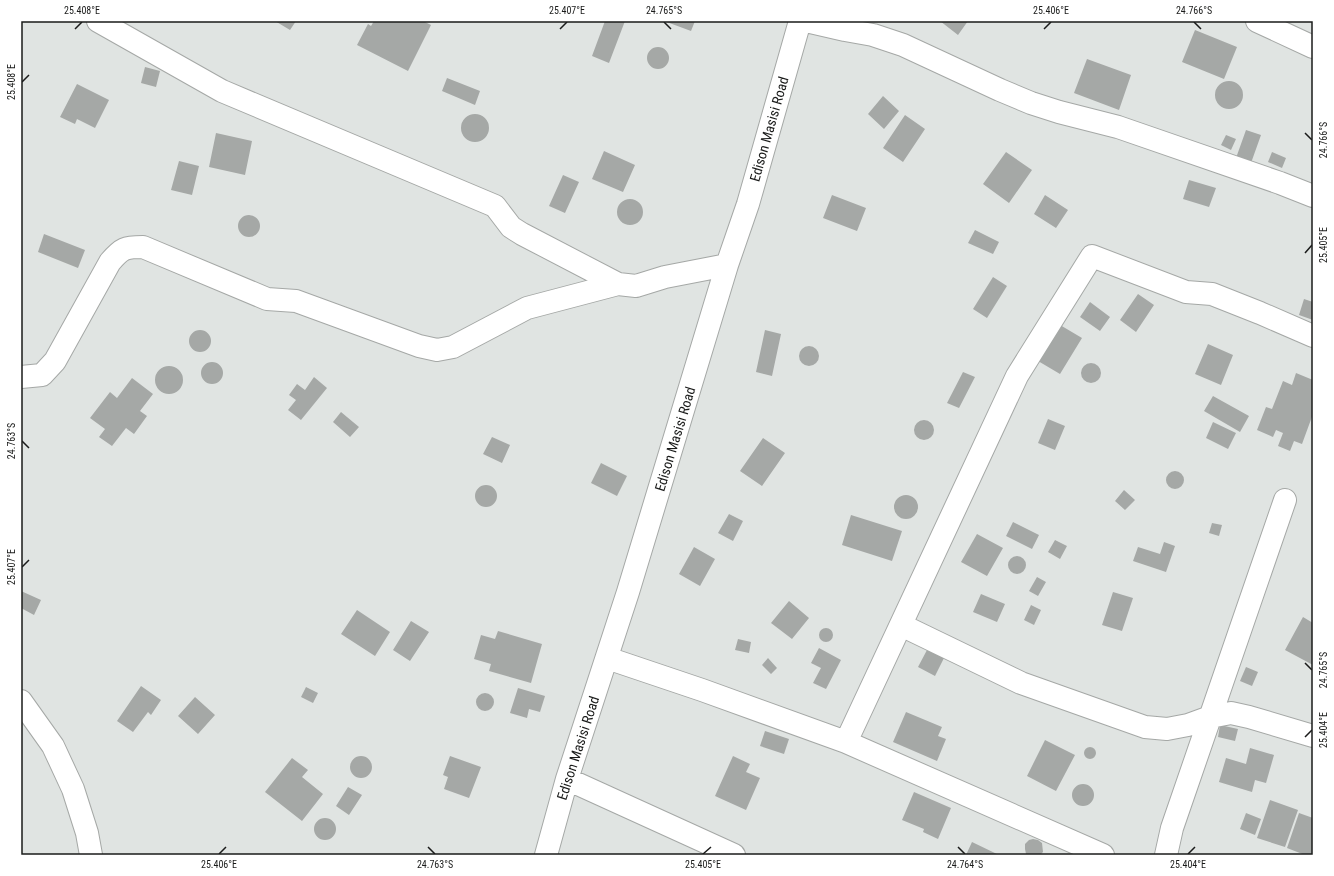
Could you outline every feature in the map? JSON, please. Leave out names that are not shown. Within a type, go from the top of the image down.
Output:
[{"type":"street","points":[[98,21],[222,90],[495,206],[511,227],[522,234],[618,284]]},
{"type":"street","name":"Edison Masisi Road","points":[[546,855],[567,780],[628,592],[727,265],[748,204],[800,21]]},
{"type":"street","points":[[806,21],[873,35],[903,45],[1030,103],[1118,127],[1280,183],[1313,196]]},
{"type":"street","points":[[1257,21],[1313,47]]},
{"type":"street","points":[[21,377],[42,375],[55,361],[110,262],[119,252],[130,247],[143,247],[267,299],[296,301],[419,346],[437,350],[453,347],[527,308],[618,284],[636,286],[665,277],[727,265]]},
{"type":"street","points":[[846,742],[1017,376],[1092,256],[1186,292],[1212,294],[1313,336]]},
{"type":"street","points":[[1166,855],[1172,828],[1285,500]]},
{"type":"street","points":[[901,624],[1021,683],[1145,727],[1167,729],[1188,725],[1210,717],[1231,713],[1313,736]]},
{"type":"street","points":[[607,658],[702,690],[846,742],[1103,855]]},
{"type":"street","points":[[21,701],[53,746],[73,789],[87,833],[90,855]]},
{"type":"street","points":[[567,780],[734,855]]},
{"type":"building","points":[[275,21],[296,21],[290,30]]},
{"type":"building","points":[[374,21],[423,21],[431,25],[408,71],[357,45],[368,24],[371,26]]},
{"type":"building","points":[[605,21],[625,21],[609,63],[592,56]]},
{"type":"building","points":[[664,21],[695,21],[691,31]]},
{"type":"building","points":[[940,21],[968,21],[958,35]]},
{"type":"building","points":[[1195,30],[1237,47],[1224,79],[1182,62]]},
{"type":"building","points":[[658,47],[666,50],[669,58],[666,66],[658,69],[650,66],[647,58],[650,50]]},
{"type":"building","points":[[1087,59],[1131,75],[1119,110],[1074,93]]},
{"type":"building","points":[[145,67],[160,71],[156,87],[141,83]]},
{"type":"building","points":[[447,78],[480,91],[475,105],[442,91]]},
{"type":"building","points":[[1229,81],[1239,85],[1243,95],[1239,105],[1229,109],[1219,105],[1215,95],[1219,85]]},
{"type":"building","points":[[77,84],[109,100],[95,128],[77,119],[75,124],[60,117]]},
{"type":"building","points":[[883,96],[899,111],[884,129],[868,114]]},
{"type":"building","points":[[475,114],[485,118],[489,128],[485,138],[475,142],[465,138],[461,128],[465,118]]},
{"type":"building","points":[[905,115],[925,129],[903,162],[883,148]]},
{"type":"building","points":[[1246,130],[1261,135],[1251,163],[1236,158]]},
{"type":"building","points":[[216,133],[252,141],[245,175],[209,167]]},
{"type":"building","points":[[1226,135],[1236,139],[1231,150],[1221,145]]},
{"type":"building","points":[[604,151],[635,165],[623,192],[592,179]]},
{"type":"building","points":[[1006,152],[1032,170],[1009,203],[983,184]]},
{"type":"building","points":[[1272,152],[1286,158],[1282,168],[1268,162]]},
{"type":"building","points":[[179,161],[199,166],[192,195],[171,190]]},
{"type":"building","points":[[563,175],[579,182],[565,213],[549,206]]},
{"type":"building","points":[[1189,180],[1216,188],[1209,207],[1183,199]]},
{"type":"building","points":[[832,195],[866,208],[857,231],[823,218]]},
{"type":"building","points":[[1045,195],[1068,210],[1056,228],[1034,214]]},
{"type":"building","points":[[630,199],[639,203],[643,212],[639,221],[630,225],[621,221],[617,212],[621,203]]},
{"type":"building","points":[[249,215],[257,218],[260,226],[257,234],[249,237],[241,234],[238,226],[241,218]]},
{"type":"building","points":[[975,230],[999,242],[993,254],[968,243]]},
{"type":"building","points":[[44,234],[85,250],[78,268],[38,252]]},
{"type":"building","points":[[993,277],[1007,286],[987,318],[973,309]]},
{"type":"building","points":[[1138,294],[1154,305],[1136,332],[1120,320]]},
{"type":"building","points":[[1304,299],[1313,302],[1313,320],[1299,315]]},
{"type":"building","points":[[1090,302],[1110,317],[1100,331],[1080,317]]},
{"type":"building","points":[[1055,322],[1082,338],[1060,374],[1033,358]]},
{"type":"building","points":[[200,330],[208,333],[211,341],[208,349],[200,352],[192,349],[189,341],[192,333]]},
{"type":"building","points":[[765,330],[781,334],[772,376],[756,372]]},
{"type":"building","points":[[1208,344],[1233,355],[1221,385],[1195,374]]},
{"type":"building","points":[[805,346],[813,346],[819,352],[819,360],[813,366],[805,366],[799,360],[799,352]]},
{"type":"building","points":[[212,362],[216,363],[222,369],[222,377],[216,383],[212,384],[208,383],[202,377],[201,373],[202,369],[208,363]]},
{"type":"building","points":[[1087,363],[1095,363],[1101,369],[1101,377],[1095,383],[1087,383],[1081,377],[1081,369]]},
{"type":"building","points":[[169,366],[179,370],[183,380],[179,390],[169,394],[159,390],[155,380],[159,370]]},
{"type":"building","points":[[963,372],[975,377],[959,408],[947,403]]},
{"type":"building","points":[[1296,373],[1313,380],[1313,414],[1302,444],[1294,441],[1290,451],[1278,446],[1283,433],[1276,430],[1273,437],[1257,430],[1266,407],[1272,409],[1283,381],[1292,385]]},
{"type":"building","points":[[314,377],[327,388],[301,420],[288,410],[296,400],[289,395],[297,384],[305,390]]},
{"type":"building","points":[[132,378],[153,394],[140,411],[147,416],[134,434],[126,428],[112,446],[99,437],[105,429],[90,418],[110,392],[117,398]]},
{"type":"building","points":[[1213,396],[1249,416],[1240,432],[1204,411]]},
{"type":"building","points":[[341,412],[359,427],[350,437],[333,422]]},
{"type":"building","points":[[1048,419],[1065,426],[1055,450],[1038,443]]},
{"type":"building","points":[[924,420],[931,423],[934,430],[931,437],[924,440],[917,437],[914,430],[917,423]]},
{"type":"building","points":[[1213,422],[1236,433],[1228,449],[1206,438]]},
{"type":"building","points":[[492,437],[510,445],[502,463],[483,454]]},
{"type":"building","points":[[763,438],[785,453],[762,486],[740,471]]},
{"type":"building","points":[[601,463],[627,476],[617,496],[591,483]]},
{"type":"building","points":[[1175,471],[1181,474],[1184,480],[1181,486],[1175,489],[1169,486],[1166,480],[1169,474]]},
{"type":"building","points":[[486,485],[494,488],[497,496],[494,504],[486,507],[478,504],[475,496],[478,488]]},
{"type":"building","points":[[1124,490],[1135,500],[1125,510],[1115,501]]},
{"type":"building","points":[[906,495],[915,498],[918,507],[915,516],[906,519],[897,516],[894,507],[897,498]]},
{"type":"building","points":[[729,514],[743,521],[733,541],[718,533]]},
{"type":"building","points":[[851,515],[902,531],[892,561],[842,545]]},
{"type":"building","points":[[1013,522],[1039,535],[1032,549],[1006,536]]},
{"type":"building","points":[[1212,523],[1222,525],[1219,536],[1209,533]]},
{"type":"building","points":[[977,534],[1003,548],[987,576],[961,562]]},
{"type":"building","points":[[1055,540],[1067,546],[1060,559],[1048,552]]},
{"type":"building","points":[[1164,542],[1175,546],[1166,572],[1133,561],[1138,547],[1160,554]]},
{"type":"building","points":[[694,547],[715,559],[700,586],[679,574]]},
{"type":"building","points":[[1017,556],[1023,559],[1026,565],[1023,571],[1017,574],[1011,571],[1008,565],[1011,559]]},
{"type":"building","points":[[1037,577],[1046,582],[1038,596],[1029,591]]},
{"type":"building","points":[[21,591],[41,600],[34,615],[21,608]]},
{"type":"building","points":[[1113,592],[1133,598],[1122,631],[1102,625]]},
{"type":"building","points":[[981,594],[1005,604],[997,622],[973,612]]},
{"type":"building","points":[[789,601],[809,618],[792,639],[771,623]]},
{"type":"building","points":[[1031,605],[1041,610],[1034,625],[1024,620]]},
{"type":"building","points":[[357,610],[390,632],[375,656],[341,634]]},
{"type":"building","points":[[1303,617],[1313,623],[1313,665],[1285,650]]},
{"type":"building","points":[[411,621],[429,632],[410,661],[393,650]]},
{"type":"building","points":[[826,628],[831,630],[833,635],[831,640],[826,642],[821,640],[819,635],[821,630]]},
{"type":"building","points":[[498,631],[542,644],[531,683],[489,671],[491,664],[474,659],[481,635],[495,639]]},
{"type":"building","points":[[738,639],[751,642],[749,653],[735,650]]},
{"type":"building","points":[[819,648],[841,660],[826,689],[813,683],[821,668],[811,663]]},
{"type":"building","points":[[927,650],[944,658],[935,676],[918,667]]},
{"type":"building","points":[[768,658],[777,668],[771,674],[762,665]]},
{"type":"building","points":[[1246,667],[1258,672],[1252,686],[1240,681]]},
{"type":"building","points":[[141,686],[161,700],[151,715],[148,712],[133,732],[117,721]]},
{"type":"building","points":[[306,687],[318,693],[313,703],[301,697]]},
{"type":"building","points":[[518,688],[545,696],[540,712],[529,709],[527,718],[510,713]]},
{"type":"building","points":[[481,693],[489,693],[494,698],[492,709],[489,711],[481,711],[476,706],[476,698]]},
{"type":"building","points":[[195,697],[215,715],[198,734],[178,716]]},
{"type":"building","points":[[906,712],[942,727],[938,736],[946,739],[937,761],[893,742]]},
{"type":"building","points":[[1220,725],[1238,729],[1235,741],[1218,737]]},
{"type":"building","points":[[765,731],[789,739],[784,754],[760,746]]},
{"type":"building","points":[[1045,740],[1075,755],[1056,791],[1027,776]]},
{"type":"building","points":[[1088,747],[1092,747],[1096,753],[1092,759],[1088,759],[1084,755],[1084,751]]},
{"type":"building","points":[[1250,748],[1274,755],[1266,783],[1255,780],[1252,792],[1219,782],[1226,758],[1246,764]]},
{"type":"building","points":[[361,756],[369,759],[372,767],[369,775],[361,778],[353,775],[350,767],[353,759]]},
{"type":"building","points":[[450,756],[481,767],[469,798],[444,789],[448,777],[443,775]]},
{"type":"building","points":[[733,756],[750,764],[746,772],[760,778],[746,810],[715,796]]},
{"type":"building","points":[[292,758],[308,770],[302,777],[323,794],[302,821],[265,792]]},
{"type":"building","points":[[1079,784],[1087,784],[1094,791],[1094,799],[1087,806],[1079,806],[1072,799],[1072,791]]},
{"type":"building","points":[[348,787],[362,795],[349,815],[336,806]]},
{"type":"building","points":[[914,792],[951,808],[938,839],[923,832],[924,829],[902,820]]},
{"type":"building","points":[[1270,800],[1298,810],[1285,847],[1257,838]]},
{"type":"building","points":[[1246,813],[1261,819],[1255,835],[1240,829]]},
{"type":"building","points":[[1299,813],[1313,818],[1313,855],[1305,855],[1287,848]]},
{"type":"building","points":[[325,818],[333,821],[336,829],[333,837],[325,840],[317,837],[314,829],[317,821]]},
{"type":"building","points":[[1033,839],[1042,843],[1043,852],[1040,855],[1026,854],[1025,844],[1029,840]]},
{"type":"building","points":[[972,842],[999,855],[966,855]]}]
